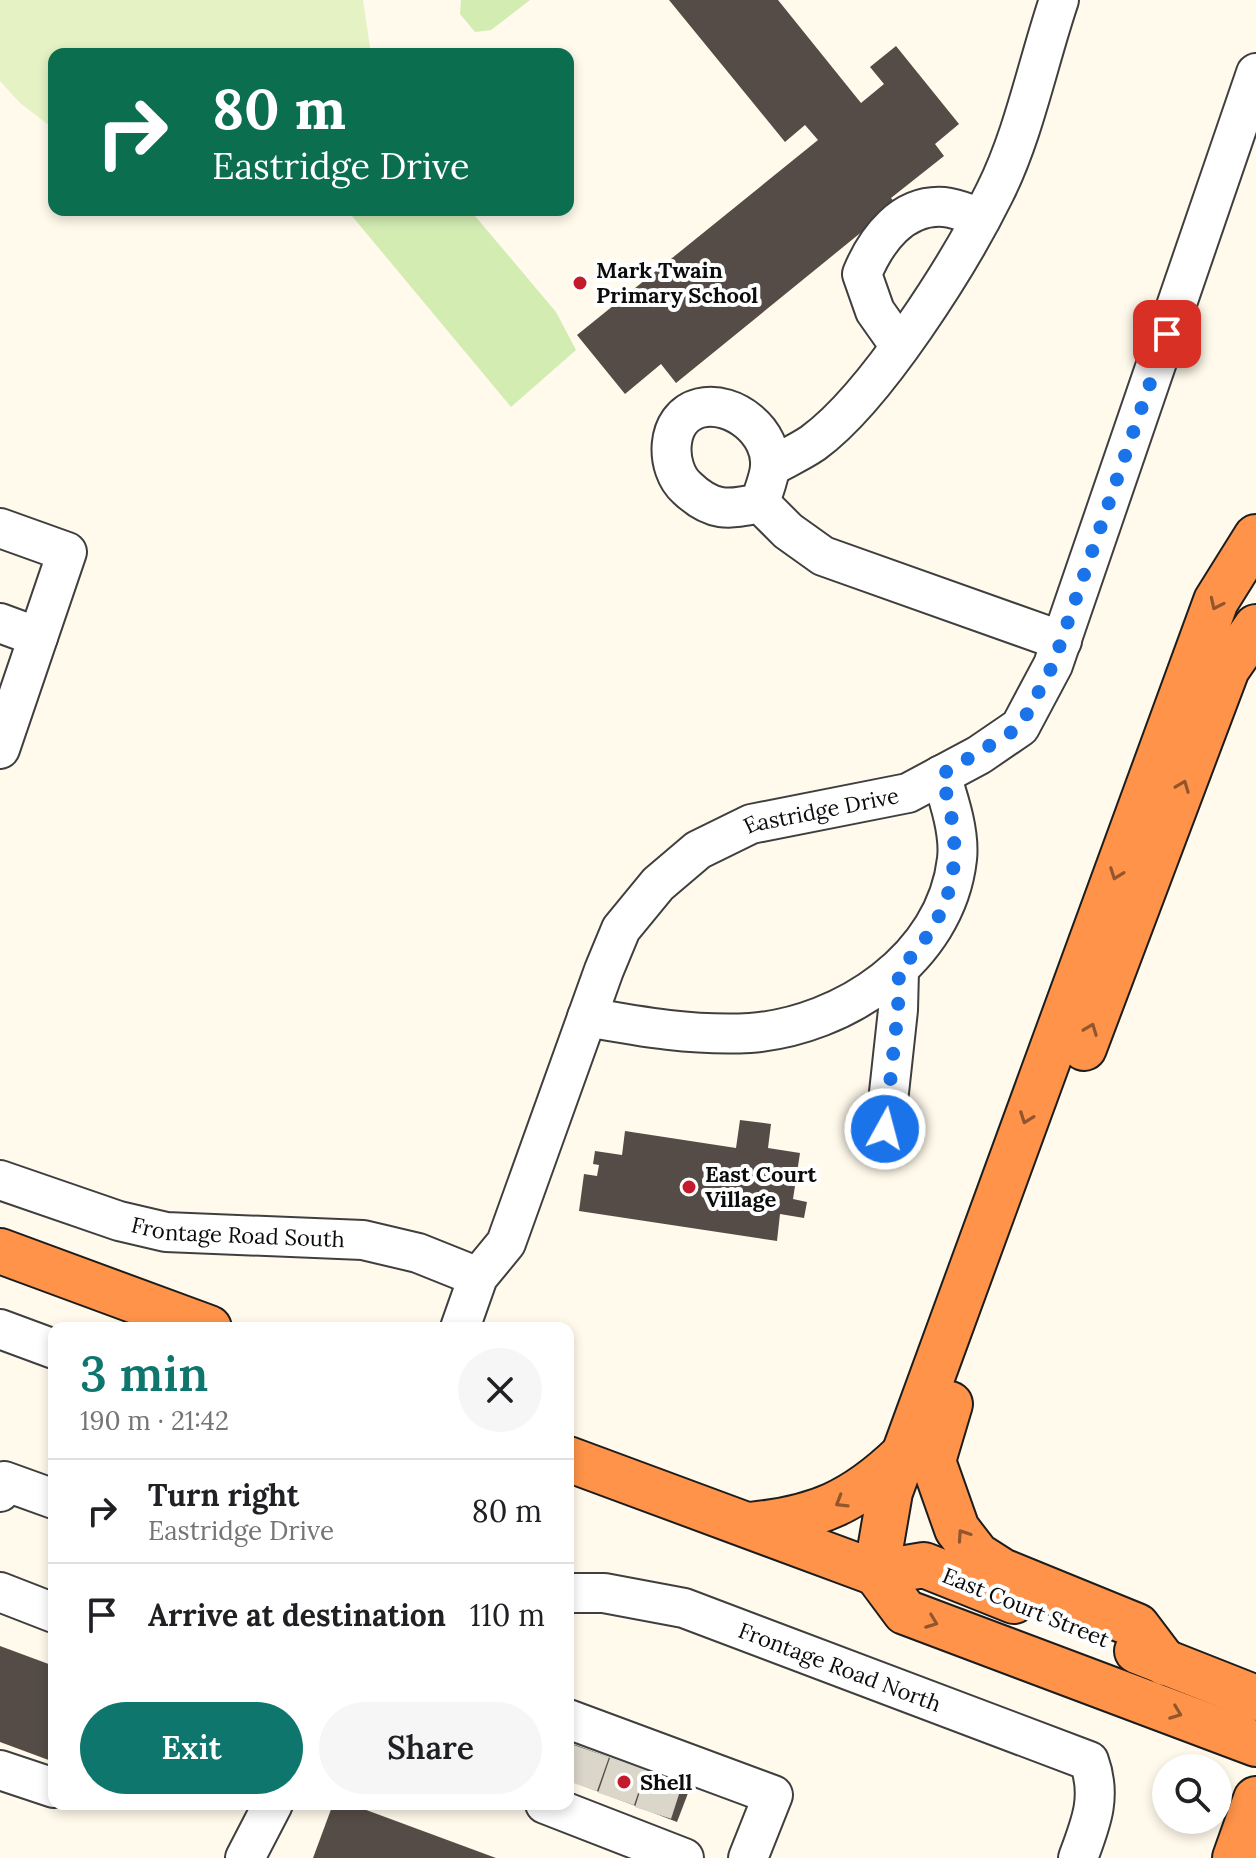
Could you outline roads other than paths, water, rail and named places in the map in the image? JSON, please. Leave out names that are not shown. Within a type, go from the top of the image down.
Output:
[{"type":"highway","points":[[747,1525],[796,1520],[836,1507],[881,1476],[918,1458],[1216,601],[1256,537]]},
{"type":"highway","points":[[1256,627],[1227,669],[948,1410],[918,1458],[890,1492],[876,1573],[905,1612],[1256,1744]]},
{"type":"highway","points":[[0,1251],[193,1322]]},
{"type":"highway","points":[[918,1458],[957,1529],[977,1555],[1002,1571],[1137,1626],[1165,1663]]},
{"type":"highway","name":"East Court Street","points":[[574,1461],[876,1573],[924,1565],[1256,1698]]},
{"type":"highway","points":[[1238,1850],[1256,1799]]},
{"type":"street","points":[[770,467],[812,444],[851,409],[899,345],[981,218],[1013,147],[1059,0]]},
{"type":"street","name":"Eastridge Drive","points":[[462,1322],[478,1277],[506,1243],[621,929],[658,884],[698,850],[751,824],[908,793],[1020,727],[1053,665],[1062,641],[1256,73]]},
{"type":"street","points":[[899,345],[875,311],[862,274],[875,241],[905,216],[943,207],[981,218]]},
{"type":"street","points":[[698,408],[724,409],[751,422],[766,442],[770,467],[760,503],[729,510],[701,502],[675,477],[670,452],[677,425],[698,408]]},
{"type":"street","points":[[760,503],[788,531],[823,556],[1062,641]]},
{"type":"street","points":[[0,528],[67,552],[0,749]]},
{"type":"street","points":[[0,623],[38,637]]},
{"type":"street","points":[[587,1017],[685,1034],[753,1032],[813,1020],[851,1002],[899,970],[922,946],[946,900],[957,858],[950,804],[941,775]]},
{"type":"street","points":[[885,1129],[898,1010],[899,970]]},
{"type":"street","name":"Frontage Road South","points":[[0,1180],[119,1221],[166,1232],[363,1240],[418,1253],[478,1277]]},
{"type":"street","points":[[0,1329],[48,1347]]},
{"type":"street","points":[[0,1492],[4,1481],[48,1497]]},
{"type":"street","points":[[0,1592],[48,1611]]},
{"type":"street","name":"Frontage Road North","points":[[574,1593],[604,1593],[684,1608],[1089,1761],[1095,1778],[1097,1807],[1078,1858]]},
{"type":"street","points":[[575,1767],[621,1784],[664,1823]]},
{"type":"street","points":[[575,1767],[621,1784],[664,1823]]},
{"type":"street","points":[[0,1770],[48,1786]]},
{"type":"street","points":[[664,1823],[773,1795],[748,1858]]},
{"type":"street","points":[[245,1858],[270,1810]]},
{"type":"tunnel","points":[[579,1785],[591,1751]]},
{"type":"tunnel","points":[[616,1799],[628,1764]]},
{"type":"tunnel","points":[[653,1813],[664,1779]]},
{"type":"place","name":"Mark Twain Primary School","points":[[580,283]]},
{"type":"place","name":"East Court Village","points":[[689,1187]]},
{"type":"place","name":"Shell","points":[[624,1782]]}]
